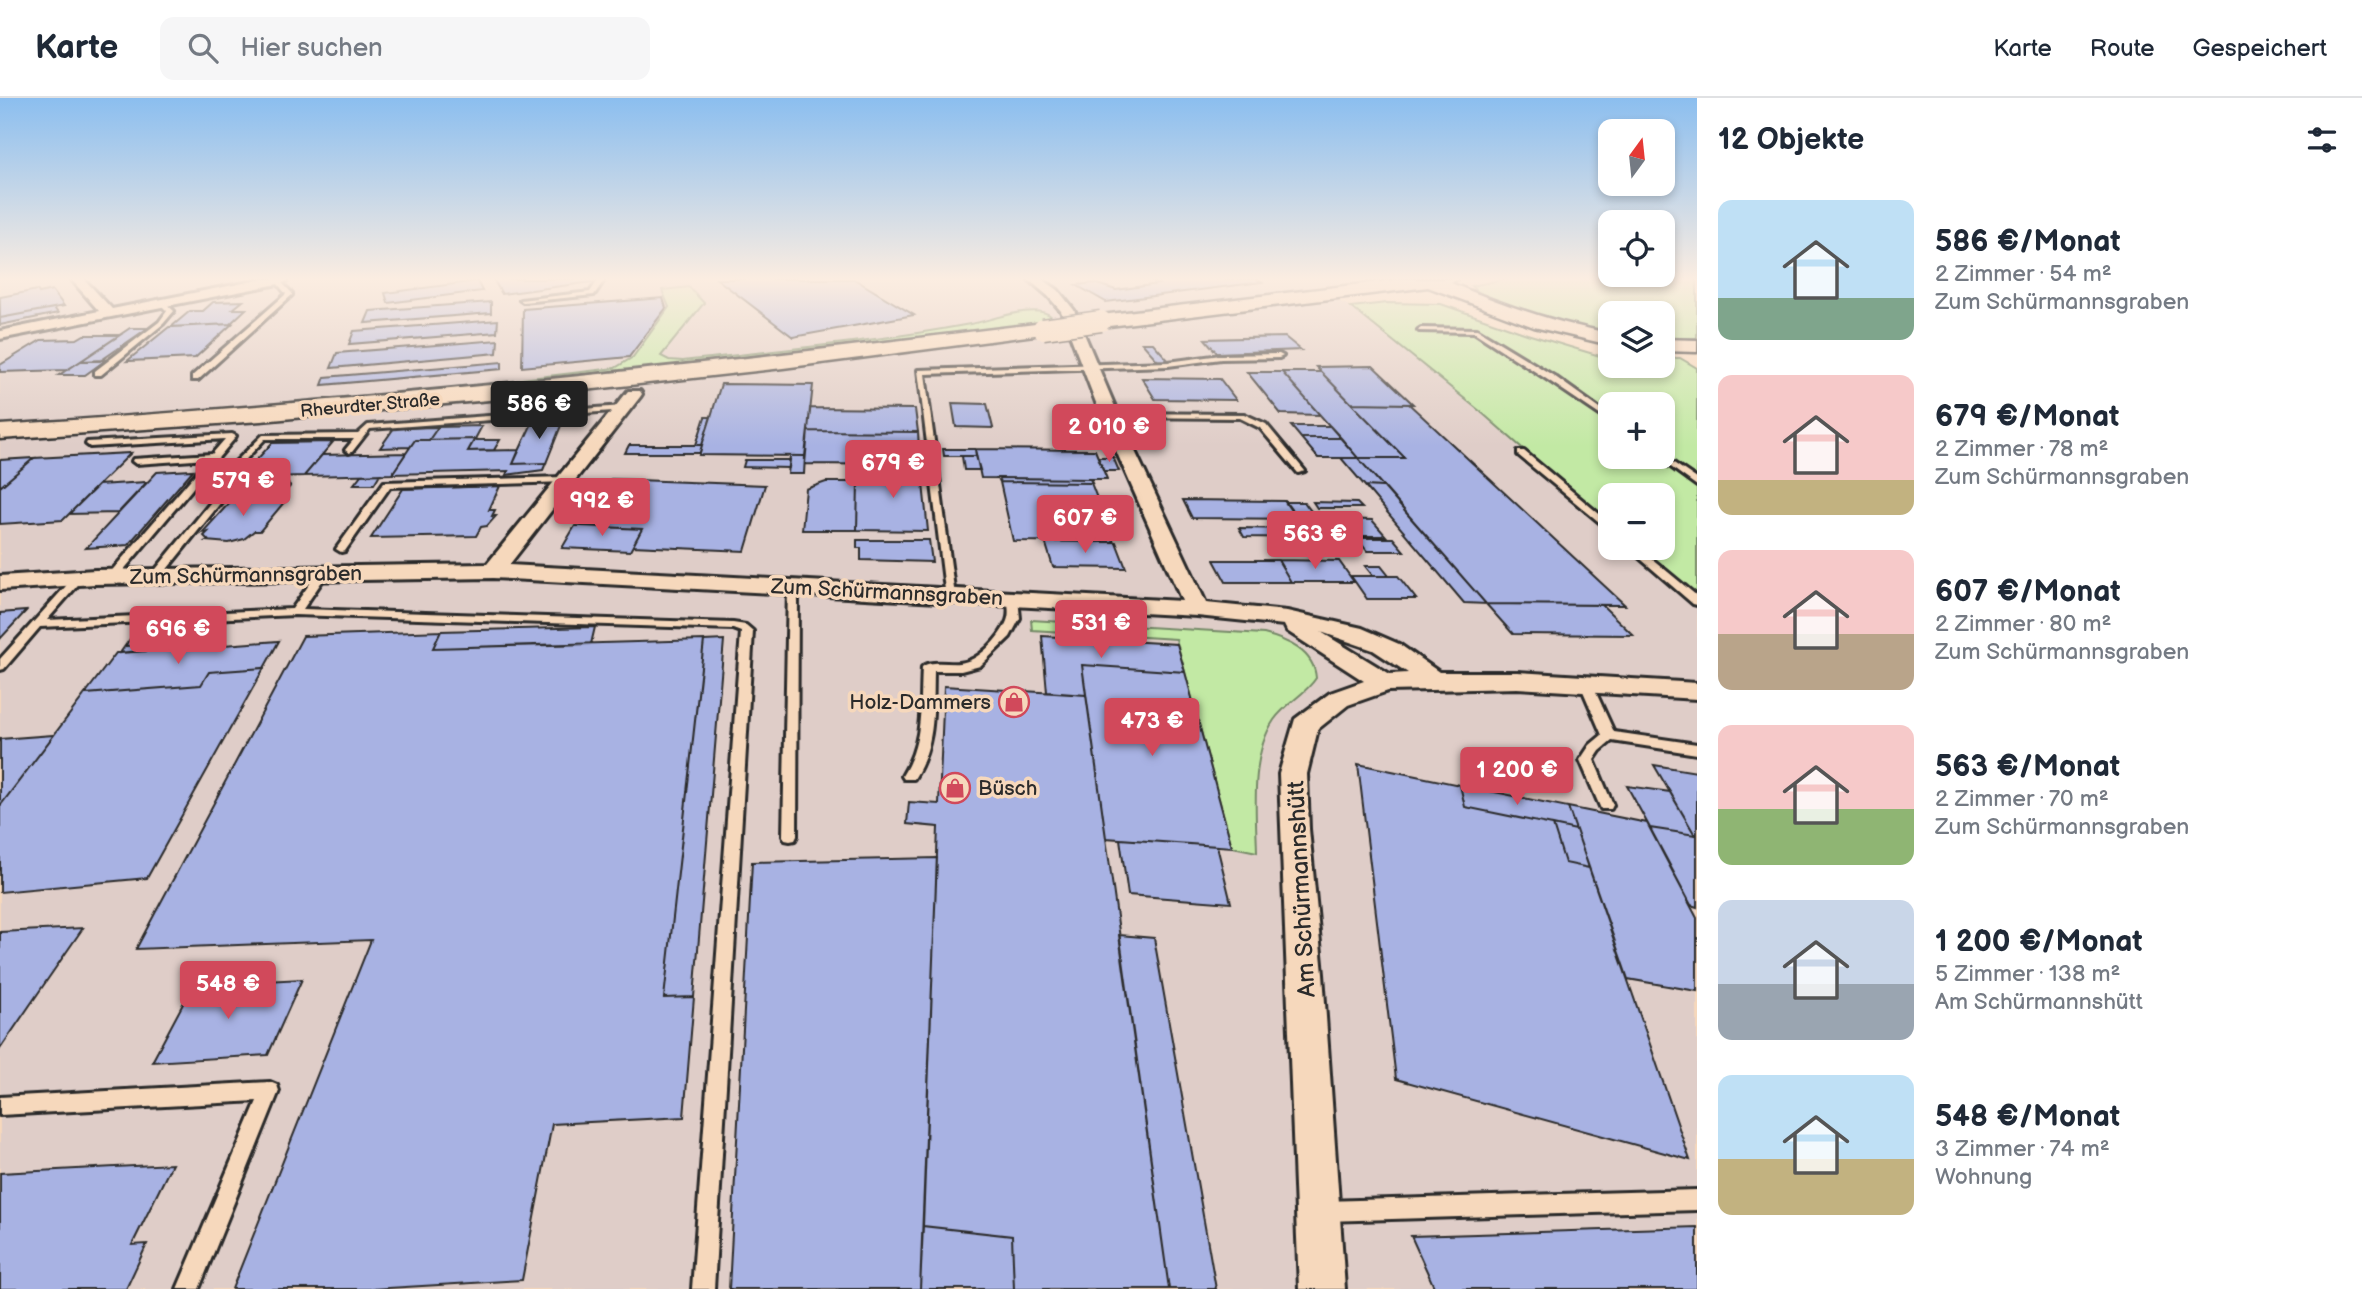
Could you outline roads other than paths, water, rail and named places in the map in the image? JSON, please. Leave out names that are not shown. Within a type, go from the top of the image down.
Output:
[{"type":"main road","name":"Rheurdter Straße","points":[[0,432],[315,410],[578,385],[997,335]]},
{"type":"main road","points":[[1675,345],[1697,346]]},
{"type":"street","points":[[1077,335],[1109,415],[1197,609]]},
{"type":"street","points":[[493,571],[629,401]]},
{"type":"street","name":"Zum Schürmannsgraben","points":[[0,583],[113,577],[493,571],[1197,609],[1281,617],[1333,627],[1374,641],[1405,658],[1433,680]]},
{"type":"street","name":"Zum Schürmannsgraben","points":[[1281,617],[1385,683]]},
{"type":"street","name":"Am Schürmannshütt","points":[[1322,1289],[1294,829],[1293,774],[1305,725],[1339,699],[1385,683],[1517,680],[1697,691]]},
{"type":"lane","points":[[98,373],[146,335]]},
{"type":"lane","points":[[195,378],[244,335]]},
{"type":"lane","points":[[1482,335],[1598,411]]},
{"type":"lane","points":[[950,596],[921,372],[1168,364],[1221,357],[1279,356]]},
{"type":"lane","points":[[349,450],[368,427],[629,401]]},
{"type":"lane","points":[[1109,415],[1241,416],[1263,426],[1301,471]]},
{"type":"lane","points":[[90,444],[232,436],[113,577]]},
{"type":"lane","points":[[228,473],[263,437],[360,436]]},
{"type":"lane","points":[[1521,453],[1598,518]]},
{"type":"lane","points":[[136,461],[215,456]]},
{"type":"lane","points":[[1675,467],[1697,483]]},
{"type":"lane","points":[[341,549],[387,484],[565,480]]},
{"type":"lane","points":[[156,576],[227,488],[283,486]]},
{"type":"lane","points":[[1647,560],[1697,602]]},
{"type":"lane","points":[[295,612],[322,574]]},
{"type":"lane","points":[[0,666],[79,578]]},
{"type":"lane","points":[[790,836],[793,587]]},
{"type":"lane","points":[[909,776],[917,766],[925,738],[928,667],[961,667],[976,663],[1004,637],[1014,618],[1013,599]]},
{"type":"lane","points":[[37,624],[295,612],[733,626],[747,631],[703,1289]]},
{"type":"lane","points":[[1586,684],[1609,736]]},
{"type":"lane","points":[[1606,805],[1587,760],[1595,748],[1609,736],[1697,749]]},
{"type":"lane","points":[[0,1106],[270,1091],[188,1289]]},
{"type":"lane","points":[[1318,1212],[1697,1200]]},
{"type":"place","name":"Holz-Dammers","points":[[1014,702]]},
{"type":"place","name":"Büsch","points":[[955,788]]}]
